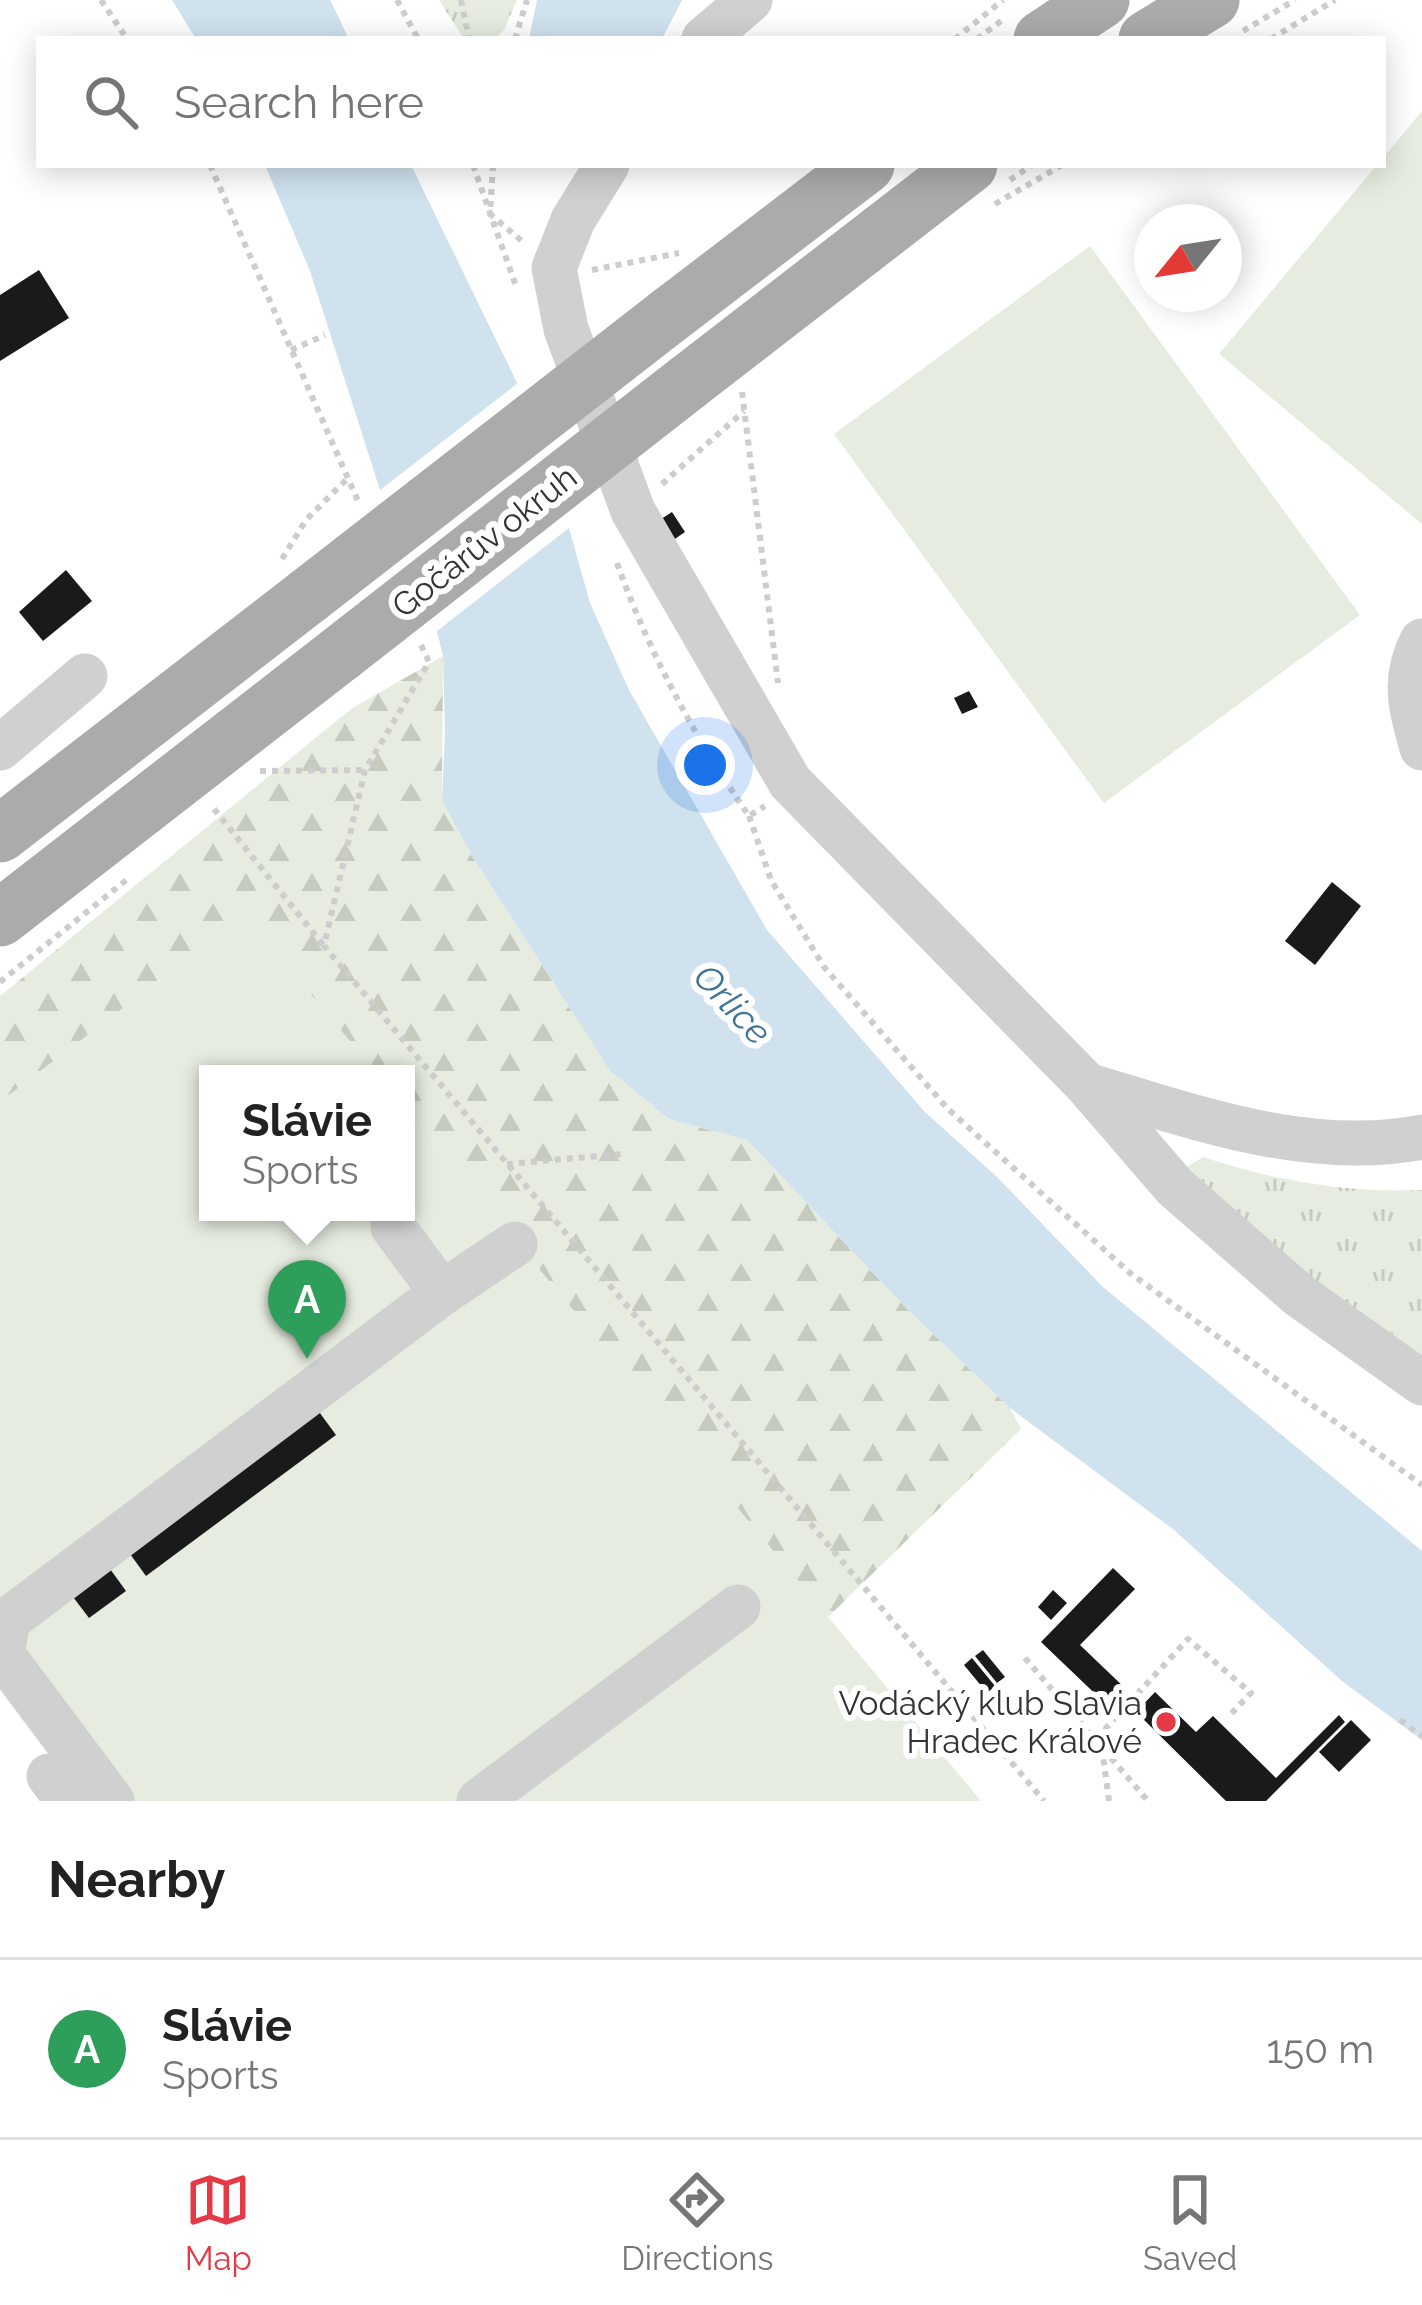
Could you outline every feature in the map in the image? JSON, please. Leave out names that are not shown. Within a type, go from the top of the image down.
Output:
[{"type":"main road","points":[[1047,36],[1101,0]]},
{"type":"main road","points":[[1152,36],[1211,0]]},
{"type":"main road","name":"Gočárův okruh","points":[[0,834],[291,583],[668,317],[862,168]]},
{"type":"main road","name":"Gočárův okruh","points":[[0,918],[340,654],[713,383],[965,168]]},
{"type":"street","points":[[708,36],[750,0]]},
{"type":"street","points":[[606,168],[572,220],[554,268],[566,329],[633,511],[795,788],[1087,1085],[1175,1187],[1300,1296],[1422,1383]]},
{"type":"street","points":[[1422,640],[1412,662],[1408,697],[1422,748]]},
{"type":"street","points":[[0,748],[85,676]]},
{"type":"street","points":[[1087,1085],[1288,1139],[1379,1145],[1422,1137]]},
{"type":"street","points":[[393,1227],[442,1293]]},
{"type":"street","points":[[112,1801],[2,1654],[8,1620],[442,1293],[515,1244]]},
{"type":"street","points":[[479,1801],[738,1607]]},
{"type":"path","points":[[101,0],[125,36]]},
{"type":"path","points":[[397,0],[416,36]]},
{"type":"path","points":[[461,0],[468,36]]},
{"type":"path","points":[[516,36],[527,0]]},
{"type":"path","points":[[959,36],[1003,0]]},
{"type":"path","points":[[1235,36],[1295,0]]},
{"type":"path","points":[[1275,36],[1335,0]]},
{"type":"path","points":[[211,168],[314,401]]},
{"type":"path","points":[[474,168],[481,184]]},
{"type":"path","points":[[490,214],[493,168]]},
{"type":"path","points":[[554,268],[579,273],[680,253]]},
{"type":"path","points":[[291,350],[325,335]]},
{"type":"path","points":[[713,383],[744,411],[779,689]]},
{"type":"path","points":[[633,511],[744,411]]},
{"type":"path","points":[[291,583],[306,520],[348,478]]},
{"type":"path","points":[[256,771],[365,770]]},
{"type":"path","points":[[214,808],[324,946]]},
{"type":"path","points":[[749,816],[771,880],[824,968],[948,1109],[1130,1273],[1422,1485]]},
{"type":"path","points":[[349,977],[1044,1801]]},
{"type":"path","points":[[507,1164],[622,1154]]},
{"type":"path","points":[[1109,1801],[1102,1749],[1106,1728],[1187,1639],[1251,1693],[1230,1714]]},
{"type":"path","points":[[1025,1658],[1148,1801]]},
{"type":"path","points":[[1400,1720],[1422,1736]]},
{"type":"green space","points":[[439,0],[517,0],[498,36],[462,36]]},
{"type":"green space","points":[[1422,111],[1422,524],[1219,354],[1374,168],[1386,168],[1386,154]]},
{"type":"green space","points":[[1090,246],[1360,615],[1104,803],[834,434]]},
{"type":"green space","points":[[443,656],[442,801],[610,1071],[669,1119],[747,1140],[908,1310],[1010,1408],[1021,1429],[828,1617],[415,1120],[415,1065],[370,1065],[245,915],[0,1102],[0,996],[351,709]]},
{"type":"green space","points":[[245,915],[370,1065],[199,1065],[199,1221],[415,1221],[415,1120],[981,1801],[83,1801],[0,1690],[0,1102]]},
{"type":"green space","points":[[1203,1157],[1311,1184],[1422,1190],[1422,1358],[1332,1304],[1180,1171]]},
{"type":"water","points":[[172,0],[330,0],[348,36],[194,36]]},
{"type":"water","points":[[537,0],[682,0],[664,36],[530,36]]},
{"type":"water","name":"Orlice","points":[[266,168],[412,168],[517,383],[569,528],[590,603],[629,690],[767,930],[925,1112],[997,1177],[1103,1287],[1422,1551],[1422,1740],[1343,1682],[1174,1530],[1010,1408],[908,1310],[747,1140],[669,1119],[610,1071],[442,801],[443,656],[437,631],[380,490],[310,271]]},
{"type":"pier","points":[[522,380],[574,524],[432,635],[375,494]]},
{"type":"building","points":[[39,270],[69,318],[0,361],[0,295]]},
{"type":"building","points":[[672,512],[685,532],[669,543],[655,523]]},
{"type":"building","points":[[66,570],[92,601],[43,641],[19,612]]},
{"type":"building","points":[[969,691],[978,707],[962,714],[954,698]]},
{"type":"building","points":[[1332,882],[1361,906],[1315,965],[1285,941]]},
{"type":"building","points":[[314,1405],[336,1435],[146,1576],[125,1547]]},
{"type":"building","points":[[105,1562],[126,1591],[89,1618],[67,1589]]},
{"type":"building","points":[[1113,1568],[1135,1589],[1080,1645],[1127,1690],[1110,1708],[1041,1642]]},
{"type":"building","points":[[1053,1590],[1067,1603],[1051,1620],[1038,1607]]},
{"type":"building","points":[[983,1650],[1005,1677],[997,1683],[975,1656]]},
{"type":"building","points":[[972,1658],[995,1686],[987,1693],[964,1665]]},
{"type":"building","points":[[1155,1692],[1196,1732],[1213,1716],[1276,1778],[1339,1715],[1345,1722],[1266,1801],[1226,1801],[1136,1712]]},
{"type":"building","points":[[1351,1720],[1371,1740],[1339,1772],[1319,1752]]},
{"type":"place","name":"Slávie","points":[[307,1359]]},
{"type":"place","name":"Vodácký klub Slavia Hradec Králové","points":[[1166,1722]]}]
